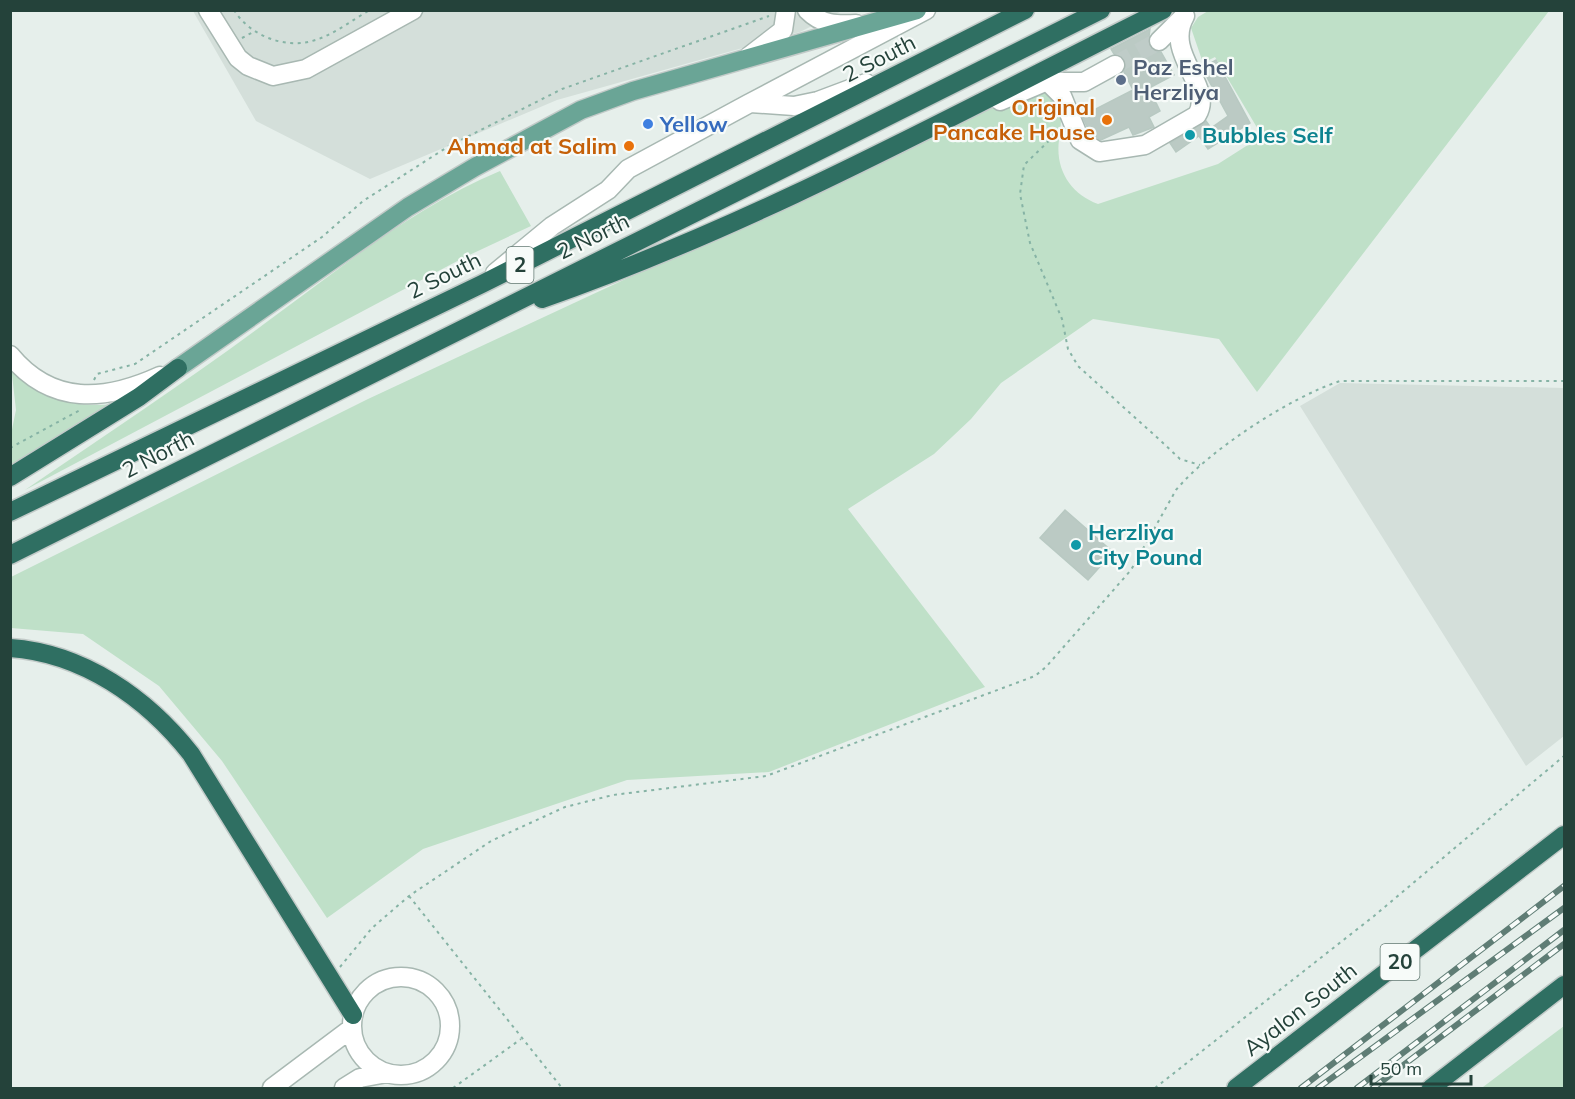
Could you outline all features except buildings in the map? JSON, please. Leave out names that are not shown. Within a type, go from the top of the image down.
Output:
[{"type":"highway","name":"2 South","points":[[10,512],[482,284],[1024,10]]},
{"type":"highway","name":"2 North","points":[[10,555],[1101,10]]},
{"type":"highway","points":[[469,325],[621,272],[877,154],[1163,10]]},
{"type":"highway","points":[[10,477],[139,397],[178,368]]},
{"type":"highway","points":[[10,648],[57,656],[91,671],[146,705],[174,732],[191,754],[331,977],[353,1021]]},
{"type":"highway","name":"Ayalon South","points":[[1236,1089],[1564,835]]},
{"type":"highway","points":[[1431,1089],[1564,986]]},
{"type":"main road","points":[[178,368],[408,207],[475,167],[581,110],[633,91],[917,10]]},
{"type":"street","points":[[208,10],[229,45],[248,66],[273,76],[294,74],[413,10]]},
{"type":"street","points":[[743,60],[783,30],[786,10]]},
{"type":"street","points":[[807,10],[819,22],[833,25],[879,22]]},
{"type":"street","points":[[482,284],[552,226],[608,190],[628,169],[926,10]]},
{"type":"street","points":[[1049,82],[1062,96],[1073,129],[1089,148],[1099,152],[1145,145],[1197,115],[1202,108],[1202,97],[1181,52],[1178,37],[1179,26],[1188,13]]},
{"type":"street","points":[[1159,41],[1188,13]]},
{"type":"street","points":[[750,103],[794,106],[818,101],[924,62]]},
{"type":"street","points":[[877,154],[1045,82],[1084,82],[1115,65]]},
{"type":"street","points":[[10,355],[30,375],[45,384],[64,392],[88,395],[132,389],[178,368]]},
{"type":"street","points":[[396,977],[422,981],[435,990],[444,1003],[450,1029],[447,1044],[440,1056],[429,1066],[416,1073],[402,1075],[387,1073],[372,1066],[360,1054],[353,1038],[356,1005],[374,985],[396,977]]},
{"type":"street","points":[[272,1089],[353,1021]]},
{"type":"street","points":[[344,1089],[360,1078],[387,1073]]},
{"type":"path","points":[[234,10],[238,18],[255,31],[275,40],[294,43],[313,41],[370,10]]},
{"type":"path","points":[[1065,126],[1029,156],[1024,165],[1020,194],[1030,243],[1062,319],[1068,349],[1078,366],[1180,459],[1200,465]]},
{"type":"path","points":[[331,977],[372,928],[409,896],[492,841],[565,807],[613,795],[766,776],[1035,676],[1046,667],[1113,593],[1147,545],[1176,490],[1200,465],[1299,398],[1340,381],[1564,381]]},
{"type":"path","points":[[1155,1089],[1374,916],[1564,756]]},
{"type":"path","points":[[409,896],[562,1089]]},
{"type":"path","points":[[453,1089],[522,1038]]},
{"type":"shaded area","points":[[193,11],[842,11],[800,32],[557,100],[370,179],[256,121]]},
{"type":"shaded area","points":[[1340,383],[1564,388],[1564,736],[1526,766],[1300,406]]},
{"type":"green space","points":[[1208,11],[1549,11],[1257,392],[1219,339],[1093,319],[1001,383],[971,419],[934,454],[848,509],[985,687],[769,772],[627,780],[423,849],[327,918],[222,761],[159,686],[83,634],[11,628],[11,577],[368,399],[1027,92],[1047,87],[1055,99],[1061,115],[1058,151],[1062,171],[1080,194],[1098,204],[1218,164],[1262,136],[1215,57],[1203,63],[1191,28],[1198,17]]},
{"type":"green space","points":[[500,171],[531,226],[463,258],[25,490],[205,367],[378,240],[437,202]]},
{"type":"green space","points":[[11,366],[34,385],[57,398],[82,404],[113,404],[11,470],[10,439],[16,410]]},
{"type":"green space","points":[[1564,1026],[1564,1088],[1483,1087]]},
{"type":"tunnel","points":[[1115,65],[1159,41]]},
{"type":"railway","points":[[1301,1088],[1564,886]]},
{"type":"railway","points":[[1318,1088],[1564,908]]},
{"type":"railway","points":[[1357,1088],[1564,930]]},
{"type":"railway","points":[[1373,1088],[1564,944]]},
{"type":"place","name":"Paz Eshel Herzliya","points":[[1121,80]]},
{"type":"place","name":"Original Pancake House","points":[[1107,120]]},
{"type":"place","name":"Yellow","points":[[648,124]]},
{"type":"place","name":"Bubbles Self","points":[[1190,135]]},
{"type":"place","name":"Ahmad at Salim","points":[[629,146]]},
{"type":"place","name":"Herzliya City Pound","points":[[1076,545]]}]
